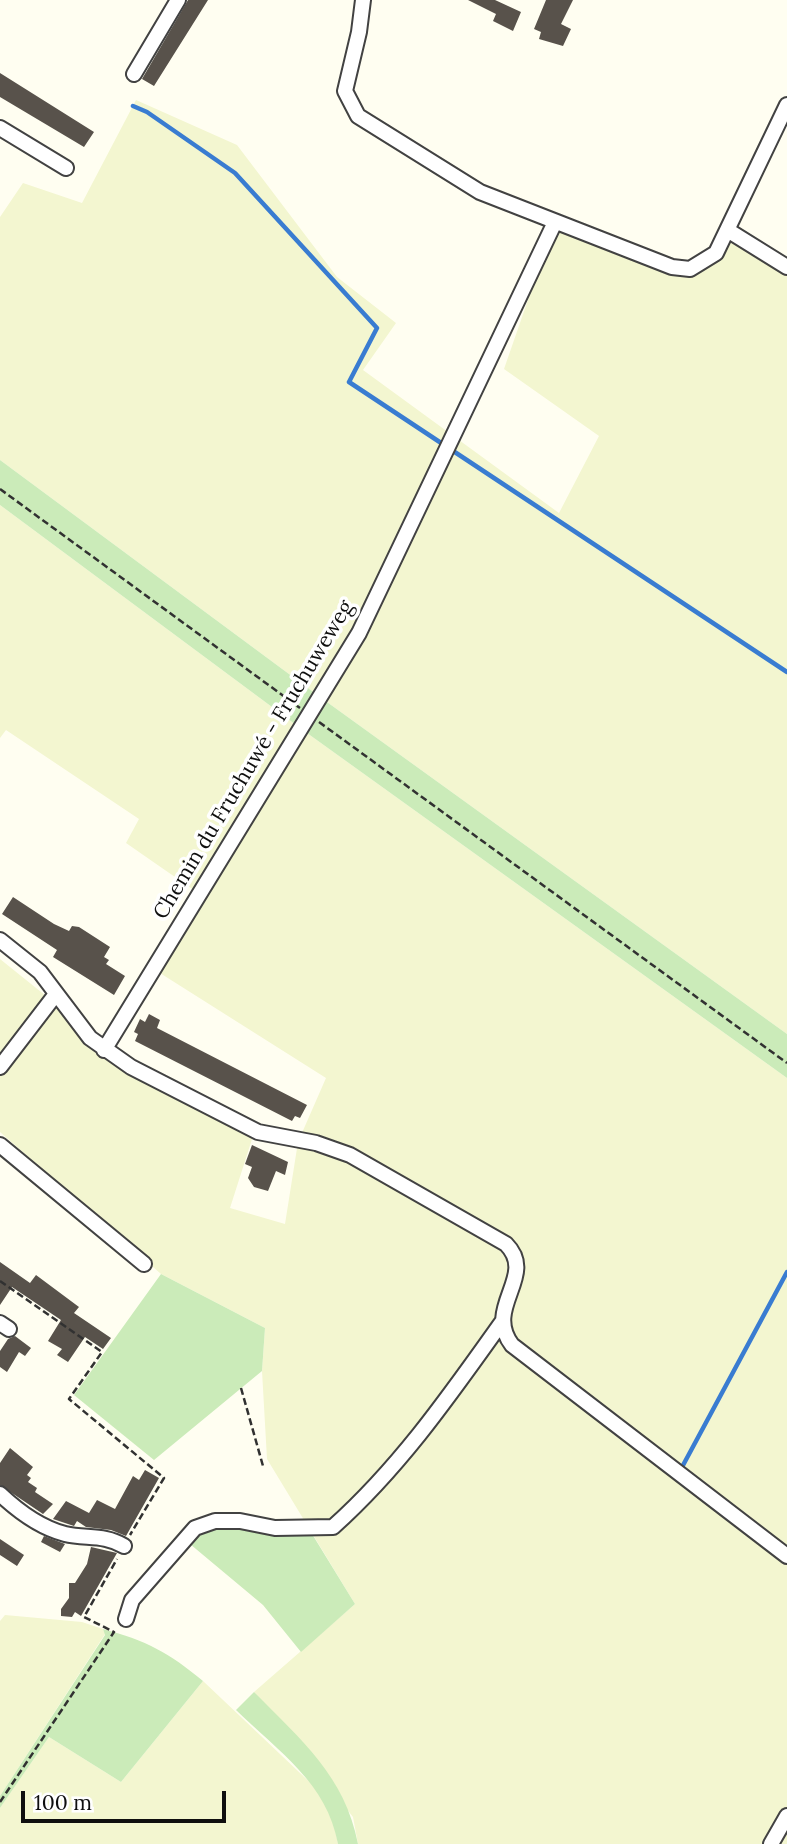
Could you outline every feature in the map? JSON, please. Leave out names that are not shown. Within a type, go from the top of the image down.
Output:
[{"type":"street","points":[[134,74],[178,0]]},
{"type":"street","points":[[362,0],[359,32],[345,91],[358,116],[480,192],[582,230],[648,260],[690,269],[716,253],[729,231],[787,105]]},
{"type":"street","points":[[0,128],[66,168]]},
{"type":"street","name":"Chemin du Fruchuwé - Fruchuweweg","points":[[104,1049],[359,633],[555,222]]},
{"type":"street","points":[[729,231],[787,267]]},
{"type":"street","points":[[0,940],[34,967],[82,1030],[104,1049],[168,1088],[247,1127],[267,1135],[316,1143],[350,1155],[501,1240],[514,1254],[517,1268],[502,1322],[408,1449],[374,1489],[333,1527],[275,1528],[240,1521],[215,1521],[195,1528],[132,1600],[126,1619]]},
{"type":"street","points":[[0,1067],[56,994]]},
{"type":"street","points":[[0,1145],[145,1264]]},
{"type":"street","points":[[502,1322],[506,1338],[517,1350],[787,1556]]},
{"type":"street","points":[[0,1494],[48,1527],[73,1535],[110,1539],[124,1546]]},
{"type":"street","points":[[771,1844],[787,1816]]},
{"type":"path","points":[[0,489],[787,1063]]},
{"type":"path","points":[[0,1281],[102,1352],[69,1399],[164,1478],[84,1617],[114,1632],[0,1802]]},
{"type":"path","points":[[241,1388],[263,1466]]},
{"type":"green space","points":[[136,100],[237,145],[337,277],[396,323],[363,370],[559,513],[599,436],[504,369],[555,222],[690,269],[729,231],[787,268],[787,1034],[320,697],[0,460],[0,217],[23,183],[82,203]]},
{"type":"green space","points":[[0,460],[320,697],[787,1034],[787,1078],[307,733],[0,505]]},
{"type":"green space","points":[[0,505],[307,733],[787,1078],[787,1844],[358,1844],[353,1817],[254,1692],[355,1604],[267,1459],[262,1371],[265,1328],[161,1274],[0,1132],[0,959],[51,1000],[97,1051],[167,1095],[253,1136],[230,1208],[285,1224],[298,1142],[326,1078],[152,968],[198,893],[126,843],[139,819],[6,730],[0,738]]},
{"type":"green space","points":[[161,1274],[265,1328],[262,1371],[154,1460],[74,1395]]},
{"type":"green space","points":[[215,1521],[309,1529],[355,1604],[301,1652],[263,1605],[184,1539]]},
{"type":"green space","points":[[5,1615],[82,1622],[103,1629],[105,1634],[0,1796],[0,1621]]},
{"type":"green space","points":[[103,1629],[156,1649],[179,1662],[203,1681],[121,1782],[49,1737],[0,1808],[0,1796],[105,1635]]},
{"type":"green space","points":[[203,1681],[319,1791],[333,1818],[338,1844],[0,1844],[0,1808],[49,1737],[121,1782]]},
{"type":"green space","points":[[254,1692],[304,1743],[332,1779],[352,1820],[358,1844],[338,1844],[332,1822],[312,1786],[284,1755],[236,1710]]},
{"type":"building","points":[[188,0],[208,0],[154,86],[142,79]]},
{"type":"building","points":[[468,0],[495,0],[521,12],[513,31],[493,21],[496,14]]},
{"type":"building","points":[[546,0],[573,0],[561,24],[571,29],[563,46],[539,39],[541,32],[534,29]]},
{"type":"building","points":[[0,73],[94,132],[84,147],[0,97]]},
{"type":"building","points":[[13,897],[54,924],[69,931],[72,926],[79,927],[110,947],[104,957],[109,960],[106,964],[125,976],[114,995],[53,957],[57,950],[2,914]]},
{"type":"building","points":[[149,1014],[160,1020],[157,1028],[307,1105],[300,1118],[295,1116],[292,1121],[135,1041],[138,1034],[134,1032],[140,1019],[145,1022]]},
{"type":"building","points":[[252,1145],[288,1162],[285,1175],[276,1171],[268,1191],[254,1187],[248,1178],[252,1167],[245,1164]]},
{"type":"building","points":[[0,1262],[30,1283],[36,1275],[79,1307],[74,1313],[111,1338],[103,1349],[85,1337],[68,1362],[57,1355],[62,1349],[48,1341],[61,1320],[12,1287],[0,1305]]},
{"type":"building","points":[[15,1336],[31,1348],[25,1356],[19,1352],[7,1372],[0,1367],[0,1351],[8,1339]]},
{"type":"building","points":[[10,1448],[33,1467],[27,1475],[31,1478],[28,1482],[37,1488],[35,1492],[53,1504],[43,1514],[0,1485],[0,1463]]},
{"type":"building","points":[[145,1470],[159,1478],[126,1536],[111,1530],[86,1527],[77,1521],[74,1526],[53,1519],[66,1501],[89,1513],[97,1500],[115,1509],[133,1476],[139,1480]]},
{"type":"building","points":[[44,1536],[65,1544],[60,1552],[41,1542]]},
{"type":"building","points":[[0,1539],[24,1555],[17,1566],[0,1555]]},
{"type":"building","points":[[91,1547],[117,1553],[81,1616],[75,1612],[72,1617],[61,1616],[61,1609],[69,1598],[69,1583],[75,1583],[87,1564]]},
{"type":"waterway","points":[[133,106],[147,112],[235,173],[377,328],[349,382],[787,672]]},
{"type":"waterway","points":[[681,1469],[787,1272]]}]
